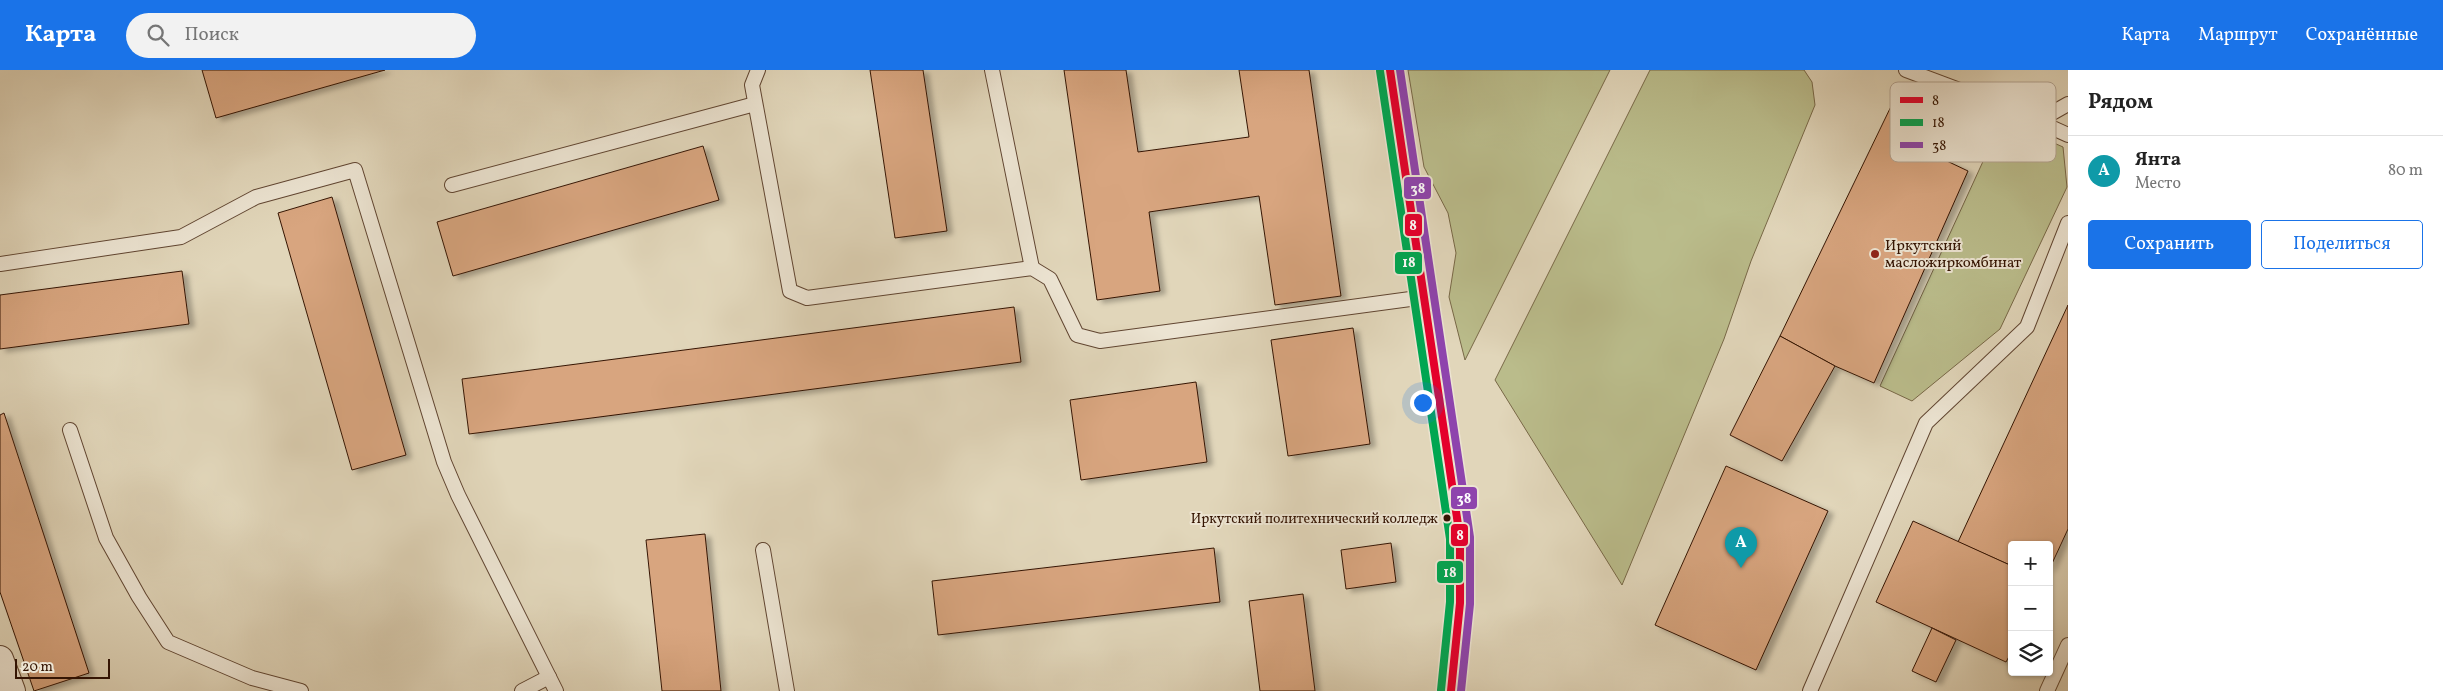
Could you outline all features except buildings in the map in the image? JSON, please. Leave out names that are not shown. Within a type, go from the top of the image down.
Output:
[{"type":"street","points":[[1390,70],[1460,538],[1460,603],[1451,691]]},
{"type":"street","points":[[0,659],[12,691]]},
{"type":"lane","points":[[758,70],[752,85],[790,291],[807,298],[1032,268],[1050,279],[1077,335],[1100,341],[1425,297]]},
{"type":"lane","points":[[992,70],[1032,268]]},
{"type":"lane","points":[[1906,70],[1936,82]]},
{"type":"lane","points":[[452,185],[755,104]]},
{"type":"lane","points":[[2056,111],[2068,104]]},
{"type":"lane","points":[[2056,130],[2068,135]]},
{"type":"lane","points":[[0,264],[181,237],[256,197],[355,170],[444,462],[458,495],[556,691]]},
{"type":"lane","points":[[1810,691],[1926,423],[2027,327],[2068,223]]},
{"type":"lane","points":[[70,430],[106,538],[139,597],[168,642],[252,678],[301,691]]},
{"type":"lane","points":[[763,550],[787,691]]},
{"type":"lane","points":[[2047,691],[2068,645]]},
{"type":"lane","points":[[522,691],[549,677]]},
{"type":"green space","points":[[1408,70],[1610,70],[1465,360],[1449,297],[1456,253],[1448,213],[1424,167]]},
{"type":"green space","points":[[1650,70],[1804,70],[1812,82],[1815,105],[1751,261],[1724,339],[1622,585],[1495,380]]},
{"type":"green space","points":[[2056,144],[2063,147],[2067,187],[2000,329],[1912,401],[1880,386],[1983,162],[2056,162]]},
{"type":"transit line","name":"8","points":[[1390,70],[1460,538],[1460,603],[1451,691]]},
{"type":"transit line","name":"38","points":[[1400,70],[1470,537],[1470,604],[1461,691]]},
{"type":"transit line","name":"18","points":[[1380,71],[1450,539],[1450,602],[1441,690]]},
{"type":"place","name":"Иркутский масложиркомбинат","points":[[1875,254]]},
{"type":"place","name":"Иркутский политехнический колледж","points":[[1447,518]]},
{"type":"place","name":"Янта","points":[[1741,568]]}]
